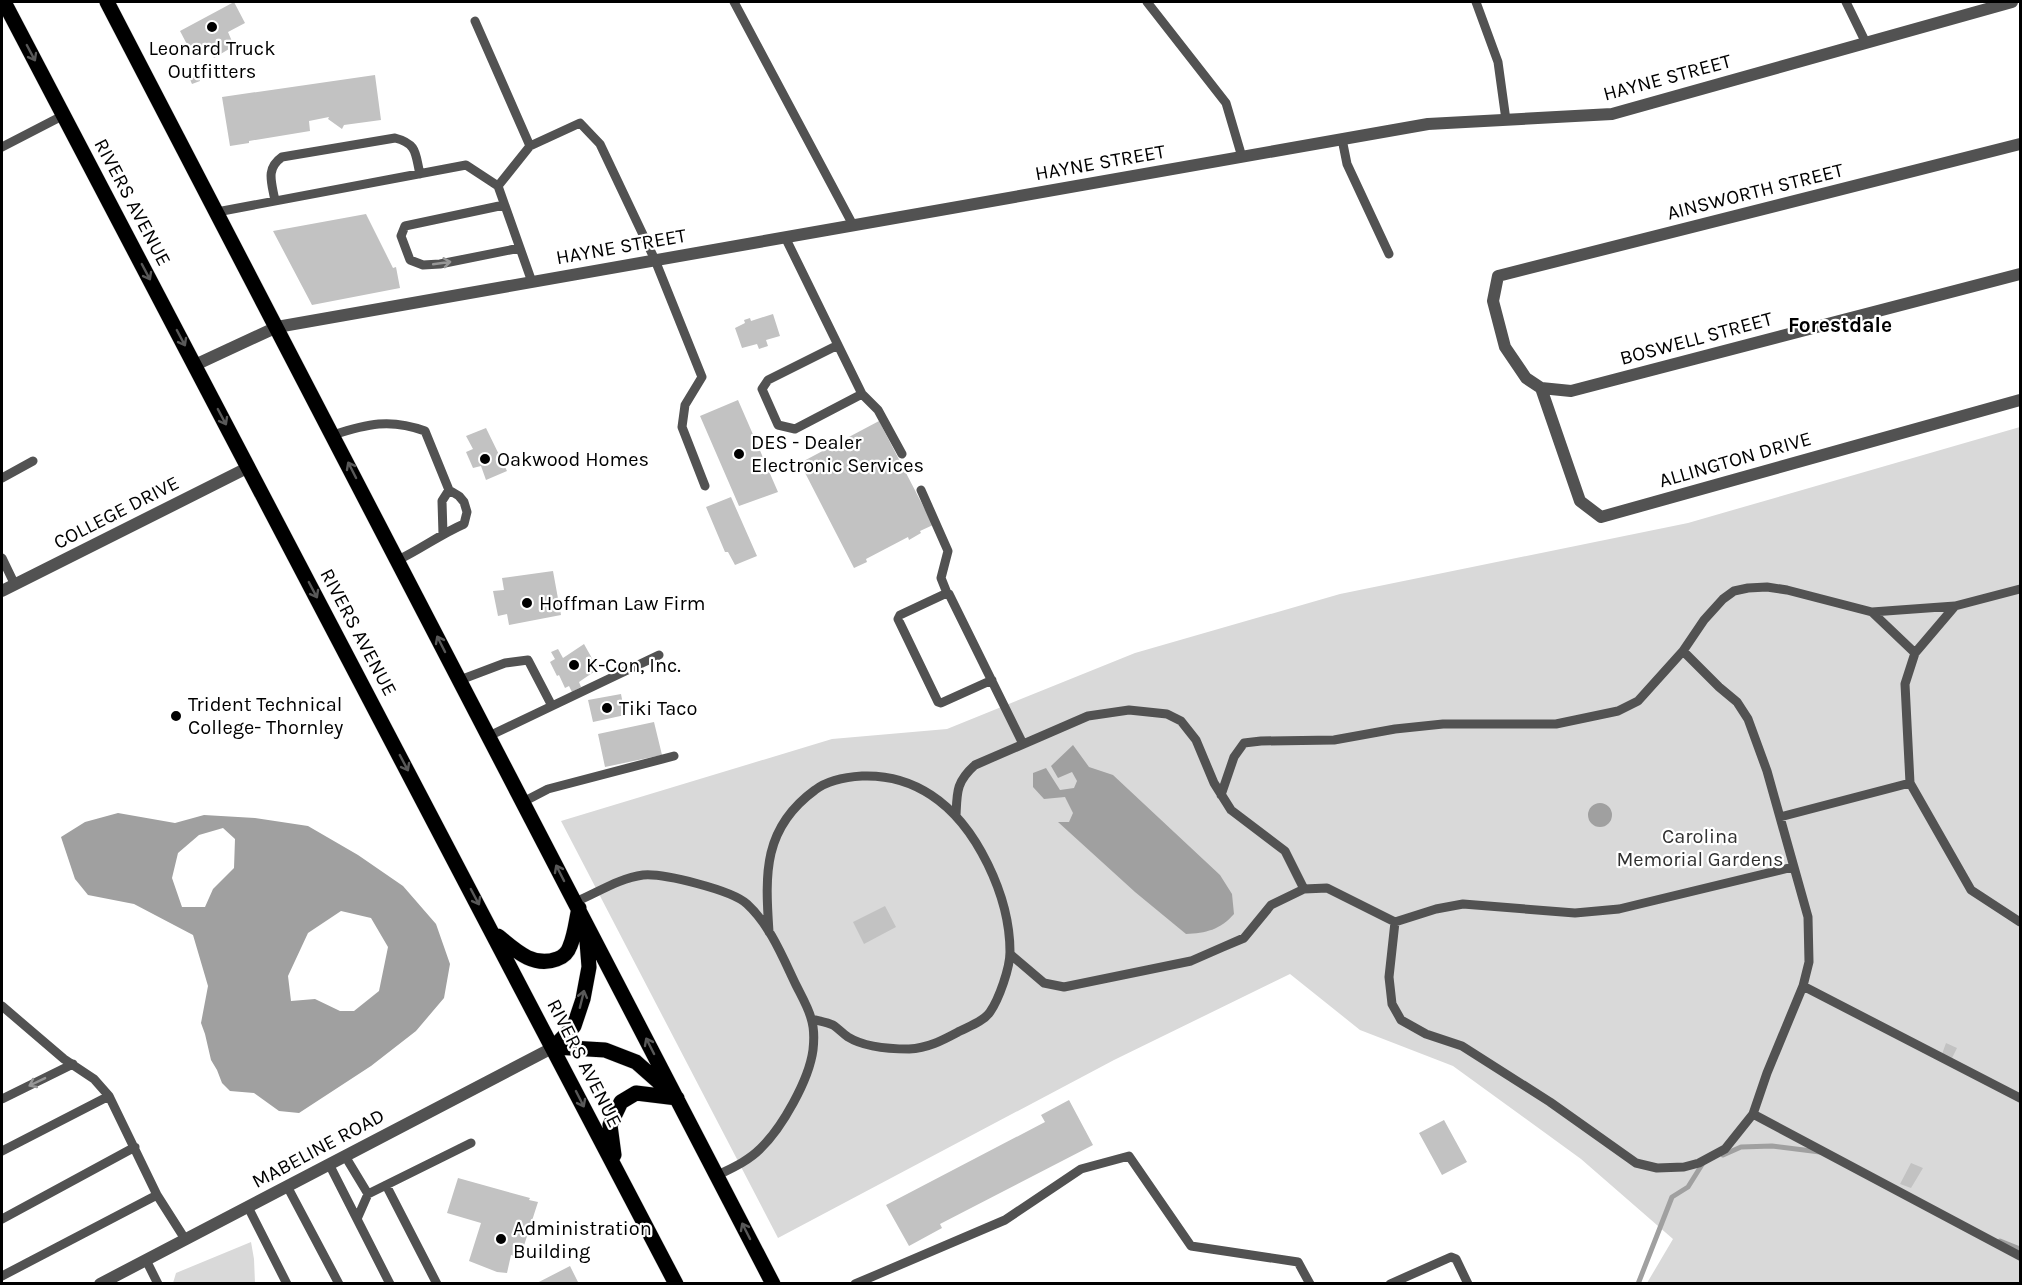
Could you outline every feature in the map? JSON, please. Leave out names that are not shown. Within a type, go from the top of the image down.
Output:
[{"type":"main road","name":"RIVERS AVENUE","points":[[4,2],[554,1047],[672,1282]]},
{"type":"main road","points":[[107,2],[278,327],[773,1284]]},
{"type":"main road","points":[[493,933],[529,959],[542,962],[555,960],[570,946],[580,910]]},
{"type":"main road","points":[[554,1047],[574,1026],[583,999],[589,967],[580,910]]},
{"type":"main road","points":[[554,1047],[605,1050],[636,1062],[677,1098]]},
{"type":"main road","points":[[616,1169],[610,1125],[621,1102],[636,1093],[677,1098]]},
{"type":"street","name":"HAYNE STREET","points":[[195,365],[278,327],[655,260],[1428,124],[1612,114],[2012,2]]},
{"type":"street","name":"AINSWORTH STREET","points":[[1540,388],[1526,378],[1505,347],[1493,301],[1498,276],[2020,144]]},
{"type":"street","name":"BOSWELL STREET","points":[[1540,388],[1571,391],[2020,274]]},
{"type":"street","name":"ALLINGTON DRIVE","points":[[1540,388],[1580,501],[1601,517],[2020,400]]},
{"type":"street","name":"COLLEGE DRIVE","points":[[2,591],[249,467]]},
{"type":"street","name":"MABELINE ROAD","points":[[100,1284],[554,1047]]},
{"type":"lane","points":[[734,2],[853,225]]},
{"type":"lane","points":[[1147,2],[1226,103],[1242,157]]},
{"type":"lane","points":[[1476,2],[1498,62],[1506,120]]},
{"type":"lane","points":[[1846,2],[1866,43]]},
{"type":"lane","points":[[475,21],[530,146]]},
{"type":"lane","points":[[2,147],[64,115]]},
{"type":"lane","points":[[498,186],[530,146],[580,123],[600,144],[655,260],[702,377],[685,405],[682,427],[705,486]]},
{"type":"lane","points":[[276,201],[271,173],[274,163],[282,157],[395,138],[414,146],[420,174]]},
{"type":"lane","points":[[1342,139],[1347,164],[1389,254]]},
{"type":"lane","points":[[217,212],[466,165],[498,186],[532,282]]},
{"type":"lane","points":[[504,205],[405,226],[401,236],[410,260],[423,265],[440,264],[520,248]]},
{"type":"lane","points":[[785,237],[862,394],[878,410],[903,454]]},
{"type":"lane","points":[[838,345],[768,380],[762,389],[778,425],[795,429],[862,394]]},
{"type":"lane","points":[[333,435],[364,424],[406,424],[425,430],[449,490],[464,502],[467,519],[464,524],[398,560]]},
{"type":"lane","points":[[2,478],[33,461]]},
{"type":"lane","points":[[443,534],[442,501],[449,490]]},
{"type":"lane","points":[[921,490],[948,551],[941,578],[947,593],[1023,744]]},
{"type":"lane","points":[[2,558],[15,585]]},
{"type":"lane","points":[[1221,795],[1231,764],[1244,743],[1334,740],[1395,729],[1443,724],[1556,724],[1618,711],[1638,700],[1683,651],[1704,620],[1723,599],[1734,591],[1767,587],[1872,612],[1955,606],[2020,589]]},
{"type":"lane","points":[[947,593],[900,615],[898,619],[938,702],[941,703],[992,680]]},
{"type":"lane","points":[[1955,606],[1915,653],[1905,684],[1910,783],[1971,890],[2020,922]]},
{"type":"lane","points":[[1872,612],[1915,653]]},
{"type":"lane","points":[[1395,922],[1389,977],[1392,1004],[1401,1020],[1426,1034],[1462,1046],[1550,1102],[1636,1162],[1657,1168],[1684,1167],[1699,1163],[1725,1149],[1753,1114],[1767,1073],[1803,986],[1809,962],[1808,917],[1780,817],[1748,719],[1737,702],[1683,651]]},
{"type":"lane","points":[[489,736],[658,655]]},
{"type":"lane","points":[[460,680],[505,663],[528,660],[552,706]]},
{"type":"lane","points":[[956,816],[957,792],[962,776],[975,765],[1088,716],[1129,710],[1167,714],[1181,721],[1196,740],[1214,783],[1231,810],[1285,851],[1304,889]]},
{"type":"lane","points":[[523,802],[548,789],[674,756]]},
{"type":"lane","points":[[769,932],[767,883],[773,840],[784,819],[799,801],[820,786],[848,777],[881,776],[917,787],[931,795],[956,816],[975,841],[990,868],[1008,926],[1011,954],[1001,989],[989,1013],[974,1024],[930,1047],[909,1049],[867,1045],[849,1037],[832,1024],[812,1019]]},
{"type":"lane","points":[[1780,817],[1910,783]]},
{"type":"lane","points":[[1011,954],[1044,983],[1064,987],[1191,961],[1244,938],[1271,905],[1304,889],[1327,888],[1395,922],[1436,909],[1463,904],[1575,913],[1619,909],[1793,867]]},
{"type":"lane","points":[[580,910],[616,883],[642,875],[658,875],[677,878],[735,896],[747,904],[769,932],[812,1019],[813,1049],[809,1072],[791,1109],[761,1149],[740,1164],[717,1175]]},
{"type":"lane","points":[[1803,986],[2020,1098]]},
{"type":"lane","points":[[2,1006],[94,1079],[109,1096],[157,1195],[185,1239]]},
{"type":"lane","points":[[2,1099],[73,1064]]},
{"type":"lane","points":[[2,1151],[109,1096]]},
{"type":"lane","points":[[1753,1114],[2020,1256]]},
{"type":"lane","points":[[357,1219],[368,1194],[471,1143]]},
{"type":"lane","points":[[2,1219],[135,1147]]},
{"type":"lane","points":[[345,1156],[368,1194]]},
{"type":"lane","points":[[855,1284],[1005,1220],[1081,1169],[1129,1156],[1191,1246],[1299,1262],[1310,1284]]},
{"type":"lane","points":[[329,1164],[390,1284]]},
{"type":"lane","points":[[386,1185],[437,1284]]},
{"type":"lane","points":[[287,1186],[339,1284]]},
{"type":"lane","points":[[2,1276],[157,1195]]},
{"type":"lane","points":[[248,1207],[287,1284]]},
{"type":"lane","points":[[1390,1284],[1451,1257],[1455,1258],[1468,1284]]},
{"type":"lane","points":[[146,1260],[158,1284]]},
{"type":"lane","points":[[1412,1274],[1417,1284]]},
{"type":"green space","name":"Carolina Memorial Gardens","points":[[2020,427],[2020,1283],[1647,1283],[1673,1239],[1581,1159],[1453,1066],[1360,1030],[1290,974],[1114,1060],[778,1238],[561,821],[832,739],[947,729],[1135,653],[1340,594],[1688,523]]},
{"type":"green space","points":[[251,1242],[255,1283],[173,1283],[176,1273]]},
{"type":"shaded area","points":[[1073,745],[1089,767],[1113,775],[1220,875],[1232,894],[1234,914],[1229,919],[1212,930],[1186,934],[1135,892],[1058,822],[1069,822],[1073,813],[1065,797],[1044,799],[1033,787],[1033,773],[1046,768],[1060,790],[1074,788],[1077,781],[1072,772],[1058,778],[1051,766]]},
{"type":"shaded area","points":[[1600,803],[1609,806],[1612,815],[1609,824],[1600,827],[1591,824],[1588,815],[1591,806]]},
{"type":"shaded area","points":[[118,813],[175,823],[204,815],[255,818],[308,826],[358,855],[403,886],[436,924],[450,964],[444,998],[416,1031],[371,1066],[299,1113],[279,1111],[254,1093],[230,1091],[222,1083],[211,1060],[201,1023],[208,986],[193,935],[134,904],[88,895],[75,879],[61,837],[85,822]],"holes":[[[223,828],[235,839],[234,868],[213,889],[205,907],[182,907],[172,878],[178,853],[199,835]],[[341,911],[371,918],[388,947],[379,991],[354,1011],[340,1011],[315,999],[291,1001],[288,976],[308,933]]]},
{"type":"building","name":"Leonard Truck Outfitters","points":[[234,2],[245,23],[228,32],[234,46],[214,58],[207,44],[191,52],[180,31]]},
{"type":"building","points":[[195,70],[200,81],[192,84],[187,73]]},
{"type":"building","points":[[375,75],[381,120],[344,125],[342,129],[328,119],[329,117],[309,121],[310,131],[230,146],[222,97]]},
{"type":"building","points":[[366,214],[393,268],[396,267],[400,288],[312,305],[273,231]]},
{"type":"building","points":[[773,314],[780,336],[766,340],[768,346],[759,349],[757,344],[742,348],[735,328],[745,323],[744,320],[750,318],[751,321]]},
{"type":"building","name":"DES - Dealer Electronic Services","points":[[738,400],[778,492],[739,506],[700,416]]},
{"type":"building","points":[[879,421],[933,525],[920,531],[921,533],[909,540],[908,537],[866,559],[867,562],[854,568],[800,463]]},
{"type":"building","name":"Oakwood Homes","points":[[486,428],[507,471],[486,480],[481,466],[473,468],[466,452],[473,449],[466,436]]},
{"type":"building","points":[[731,497],[757,556],[735,565],[728,552],[725,552],[706,507]]},
{"type":"building","name":"Hoffman Law Firm","points":[[553,571],[561,615],[509,625],[507,614],[498,616],[493,591],[504,590],[502,578]]},
{"type":"building","name":"K-Con, Inc.","points":[[584,644],[598,669],[579,682],[581,687],[572,692],[569,686],[565,688],[559,675],[557,676],[550,662],[555,659],[551,652],[558,649],[563,658]]},
{"type":"building","name":"Tiki Taco","points":[[621,694],[625,715],[593,722],[588,700]]},
{"type":"building","points":[[654,722],[662,755],[605,767],[598,734]]},
{"type":"building","points":[[885,906],[896,927],[864,944],[853,922]]},
{"type":"building","points":[[1946,1043],[1957,1048],[1952,1058],[1942,1054]]},
{"type":"building","points":[[1069,1100],[1093,1145],[940,1224],[942,1228],[909,1246],[886,1205],[1045,1122],[1041,1115]]},
{"type":"building","points":[[1444,1120],[1467,1162],[1442,1175],[1419,1133]]},
{"type":"building","points":[[1911,1163],[1923,1168],[1911,1188],[1900,1184]]},
{"type":"building","name":"Administration Building","points":[[458,1178],[538,1202],[520,1258],[511,1255],[507,1273],[497,1272],[469,1261],[481,1223],[447,1213]]},
{"type":"building","points":[[570,1266],[579,1284],[535,1284]]},
{"type":"waterway","points":[[1723,1155],[1741,1147],[1772,1146],[1820,1152]]},
{"type":"waterway","points":[[1638,1284],[1672,1197],[1688,1187],[1703,1163]]},
{"type":"waterway","points":[[2000,1241],[2020,1249]]},
{"type":"place","name":"Leonard Truck Outfitters","points":[[212,27]]},
{"type":"place","name":"DES - Dealer Electronic Services","points":[[739,454]]},
{"type":"place","name":"Oakwood Homes","points":[[485,459]]},
{"type":"place","name":"Hoffman Law Firm","points":[[527,603]]},
{"type":"place","name":"K-Con, Inc.","points":[[574,665]]},
{"type":"place","name":"Tiki Taco","points":[[607,708]]},
{"type":"place","name":"Trident Technical College- Thornley","points":[[176,716]]},
{"type":"place","name":"Administration Building","points":[[501,1239]]},
{"type":"district","name":"Forestdale","points":[[1840,325]]}]
